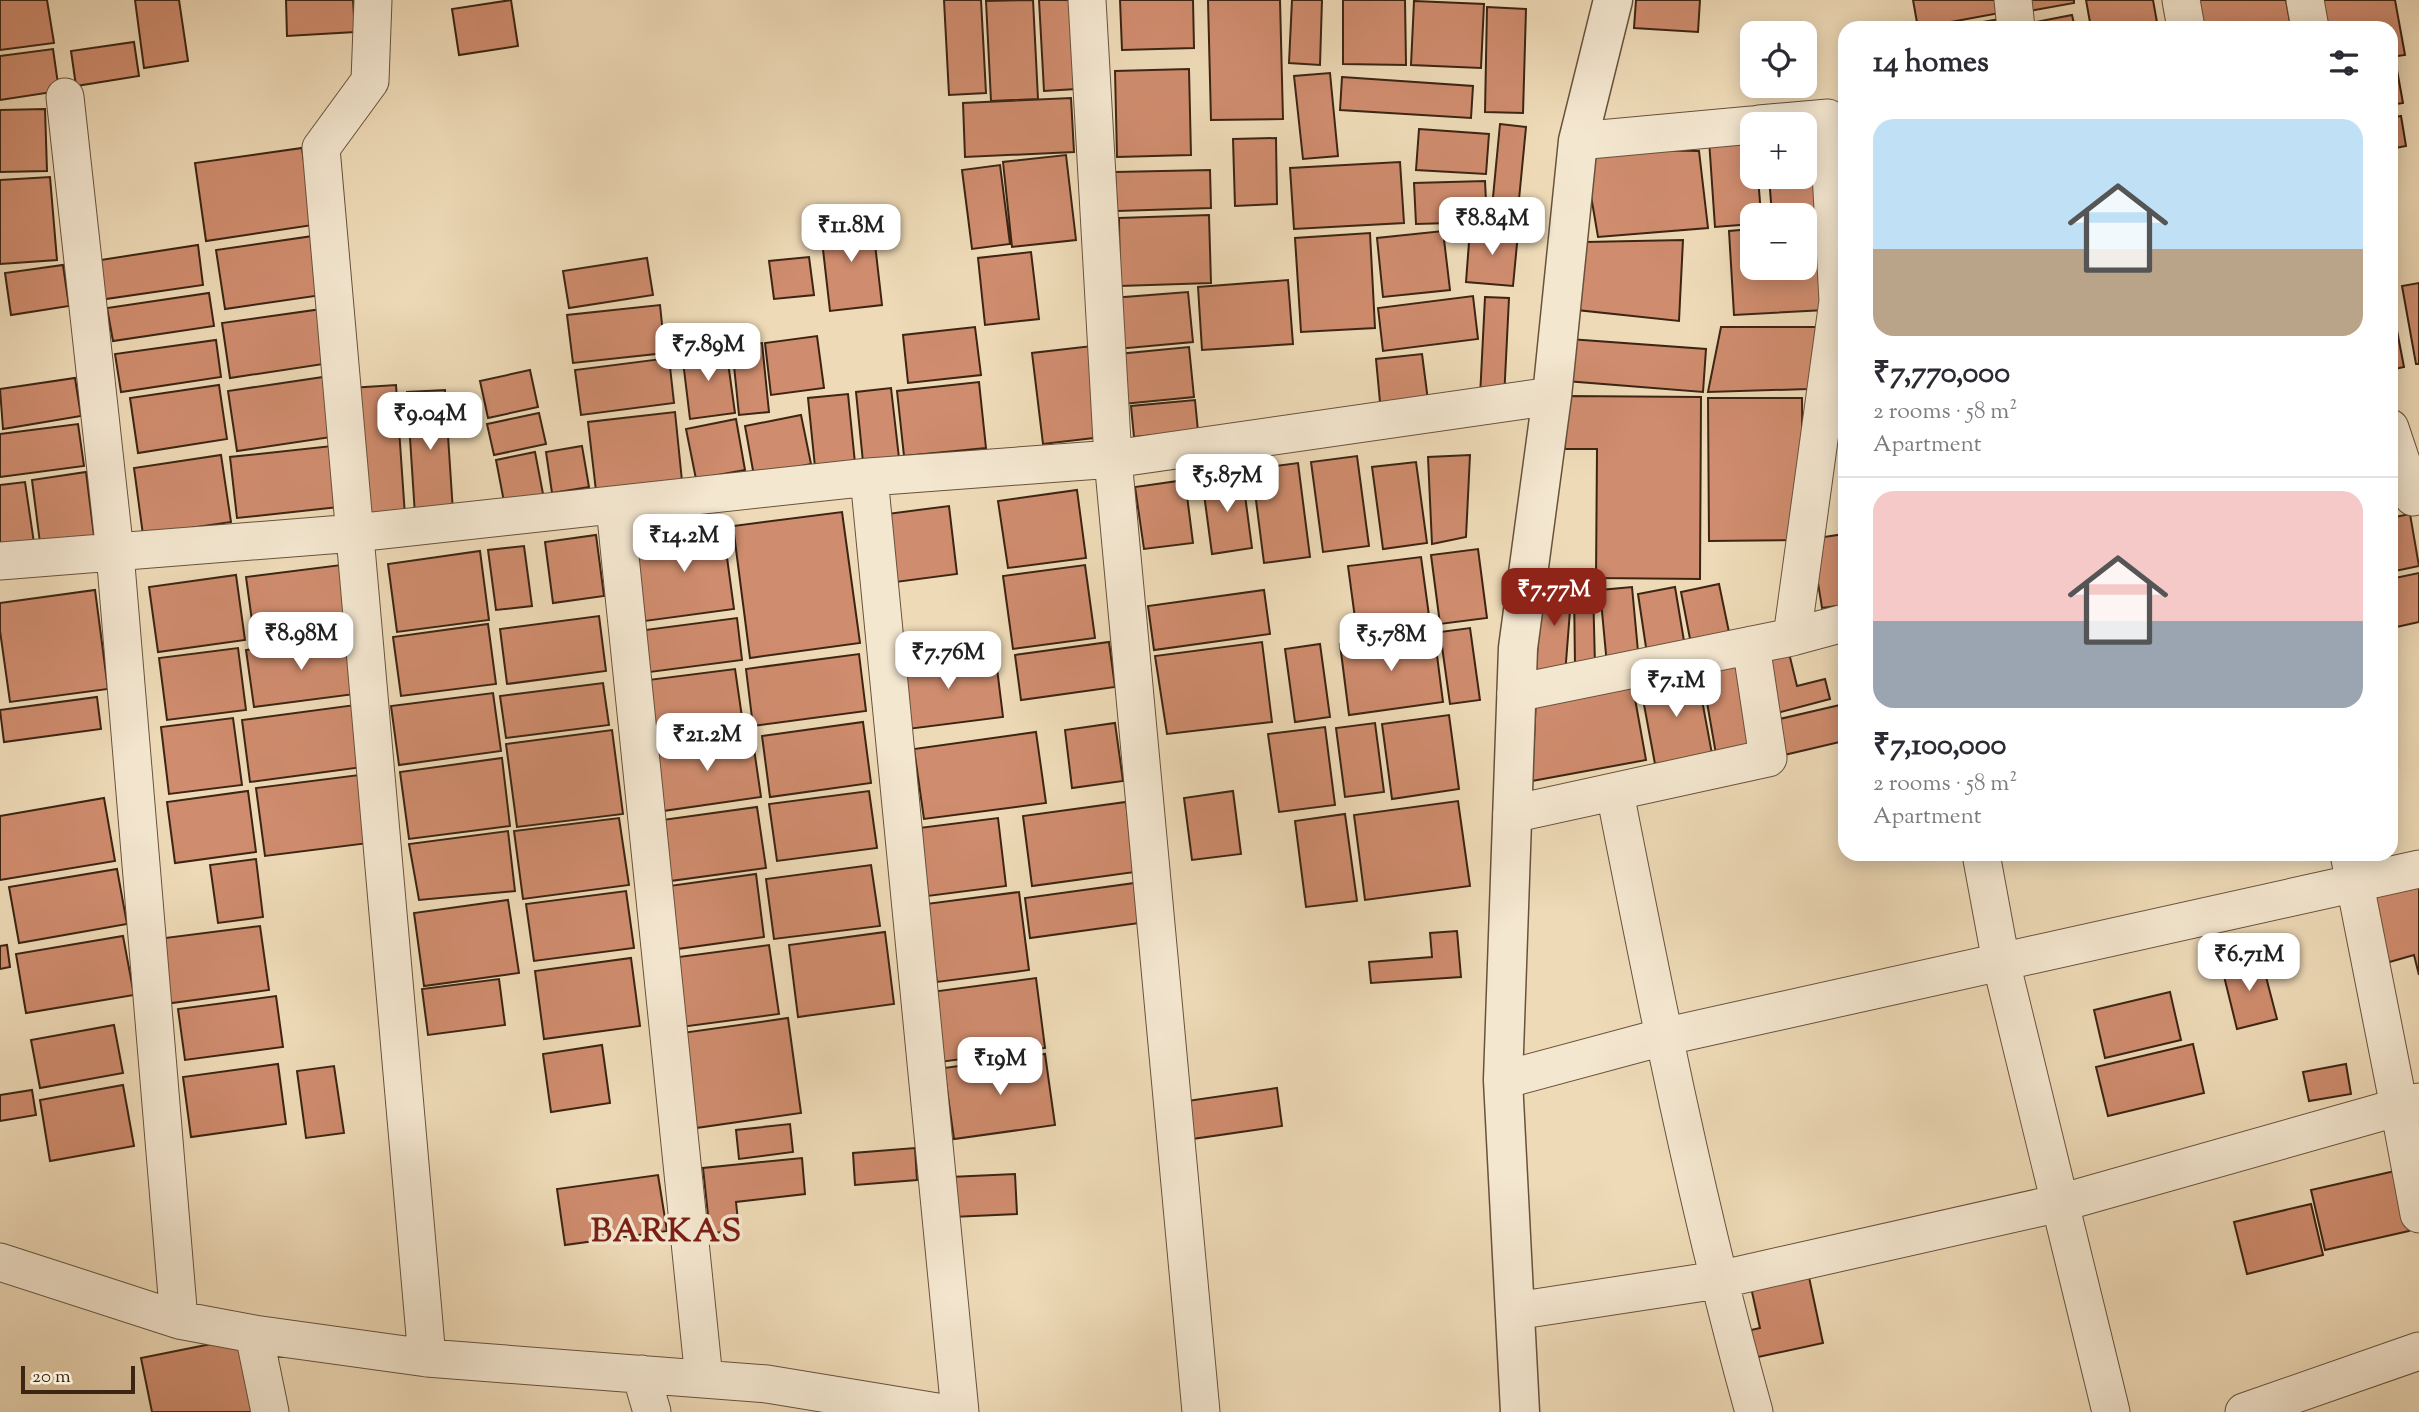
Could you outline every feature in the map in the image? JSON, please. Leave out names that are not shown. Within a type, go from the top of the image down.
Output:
[{"type":"street","points":[[373,0],[370,81],[321,148],[427,1359]]},
{"type":"street","points":[[1087,0],[1113,459],[1201,1412]]},
{"type":"street","points":[[1520,1412],[1503,1080],[1518,648],[1552,396],[1578,142],[1613,0]]},
{"type":"street","points":[[2012,0],[2015,21]]},
{"type":"street","points":[[2181,0],[2185,21]]},
{"type":"street","points":[[2305,0],[2310,21]]},
{"type":"street","points":[[65,97],[115,553],[179,1321]]},
{"type":"street","points":[[1817,119],[1836,117],[1838,191]]},
{"type":"street","points":[[1578,142],[1740,126]]},
{"type":"street","points":[[1792,637],[1838,322]]},
{"type":"street","points":[[0,561],[355,533],[615,507],[869,477],[1113,459],[1552,396]]},
{"type":"street","points":[[2398,461],[2407,498]]},
{"type":"street","points":[[869,477],[960,1412]]},
{"type":"street","points":[[615,507],[704,1379]]},
{"type":"street","points":[[1516,693],[1792,637],[1838,625]]},
{"type":"street","points":[[1512,814],[1768,758],[1751,645]]},
{"type":"street","points":[[1615,793],[1663,1037],[1718,1280],[1754,1412]]},
{"type":"street","points":[[1982,861],[2001,962],[2111,1412]]},
{"type":"street","points":[[1503,1080],[1663,1037],[2001,962],[2352,868],[2419,869]]},
{"type":"street","points":[[2352,868],[2409,1104],[2419,1214]]},
{"type":"street","points":[[1515,1311],[1718,1280],[2060,1203],[2409,1104]]},
{"type":"street","points":[[0,1262],[179,1321],[254,1334],[427,1359],[704,1379],[771,1398],[937,1412]]},
{"type":"street","points":[[254,1334],[270,1412]]},
{"type":"street","points":[[2244,1412],[2419,1352]]},
{"type":"street","points":[[641,1374],[652,1412]]},
{"type":"building","points":[[0,0],[47,0],[54,43],[0,50]]},
{"type":"building","points":[[135,0],[179,0],[188,61],[144,68]]},
{"type":"building","points":[[286,0],[353,0],[355,32],[287,36]]},
{"type":"building","points":[[511,0],[518,46],[459,55],[452,9]]},
{"type":"building","points":[[944,0],[981,0],[986,93],[949,95]]},
{"type":"building","points":[[1033,0],[1038,99],[991,101],[986,1]]},
{"type":"building","points":[[1039,0],[1071,0],[1076,89],[1044,91]]},
{"type":"building","points":[[1120,0],[1193,0],[1194,48],[1122,50]]},
{"type":"building","points":[[1208,0],[1280,0],[1283,119],[1211,120]]},
{"type":"building","points":[[1292,0],[1322,0],[1320,65],[1289,63]]},
{"type":"building","points":[[1343,0],[1405,0],[1406,65],[1343,64]]},
{"type":"building","points":[[1636,0],[1700,0],[1698,32],[1634,28]]},
{"type":"building","points":[[1913,0],[2003,0],[2005,12],[1956,21],[1917,21]]},
{"type":"building","points":[[2021,0],[2074,0],[2074,3],[2024,12]]},
{"type":"building","points":[[2086,0],[2153,0],[2157,21],[2090,21]]},
{"type":"building","points":[[2185,0],[2286,0],[2290,21],[2190,21]]},
{"type":"building","points":[[2317,0],[2395,0],[2405,55],[2398,56],[2398,21],[2321,21]]},
{"type":"building","points":[[1414,1],[1484,4],[1481,68],[1411,65]]},
{"type":"building","points":[[1487,7],[1526,9],[1523,113],[1485,112]]},
{"type":"building","points":[[2072,15],[2073,21],[2041,21]]},
{"type":"building","points":[[134,42],[139,76],[76,86],[71,51]]},
{"type":"building","points":[[53,49],[59,91],[0,100],[0,56]]},
{"type":"building","points":[[1189,69],[1191,155],[1117,157],[1115,71]]},
{"type":"building","points":[[1330,73],[1338,156],[1303,159],[1294,76]]},
{"type":"building","points":[[2398,76],[2403,103],[2398,104]]},
{"type":"building","points":[[1342,77],[1473,86],[1471,118],[1340,110]]},
{"type":"building","points":[[1071,98],[1074,152],[965,157],[963,103]]},
{"type":"building","points":[[45,109],[47,171],[0,172],[0,110]]},
{"type":"building","points":[[2401,116],[2406,146],[2398,148],[2398,117]]},
{"type":"building","points":[[1500,124],[1526,127],[1517,220],[1491,218]]},
{"type":"building","points":[[1817,128],[1824,215],[1817,215],[1817,203],[1771,203],[1770,189],[1817,189]]},
{"type":"building","points":[[1419,129],[1489,134],[1486,174],[1416,170]]},
{"type":"building","points":[[1276,138],[1277,204],[1235,206],[1233,139]]},
{"type":"building","points":[[1740,138],[1740,189],[1759,189],[1760,203],[1740,203],[1740,225],[1715,227],[1709,140]]},
{"type":"building","points":[[302,148],[313,225],[206,241],[195,163]]},
{"type":"building","points":[[1583,149],[1699,151],[1708,228],[1598,237]]},
{"type":"building","points":[[1066,155],[1076,240],[1012,247],[1003,162]]},
{"type":"building","points":[[1400,162],[1404,223],[1294,229],[1290,168]]},
{"type":"building","points":[[1000,165],[1010,244],[972,249],[962,170]]},
{"type":"building","points":[[1210,170],[1211,208],[1117,211],[1115,172]]},
{"type":"building","points":[[50,177],[57,260],[0,264],[0,180]]},
{"type":"building","points":[[1485,181],[1487,222],[1416,224],[1414,183]]},
{"type":"building","points":[[1209,215],[1211,283],[1120,286],[1119,218]]},
{"type":"building","points":[[872,218],[882,305],[830,311],[820,223]]},
{"type":"building","points":[[1817,226],[1820,226],[1825,310],[1734,315],[1729,231],[1740,230],[1740,280],[1817,280]]},
{"type":"building","points":[[1470,229],[1518,233],[1513,286],[1466,282]]},
{"type":"building","points":[[1443,231],[1450,290],[1383,297],[1377,238]]},
{"type":"building","points":[[1370,233],[1375,328],[1301,332],[1295,238]]},
{"type":"building","points":[[313,236],[322,295],[225,309],[216,250]]},
{"type":"building","points":[[1683,240],[1679,321],[1577,310],[1586,242]]},
{"type":"building","points":[[198,245],[203,285],[99,300],[94,261]]},
{"type":"building","points":[[1031,252],[1039,319],[985,325],[978,258]]},
{"type":"building","points":[[809,257],[814,295],[774,299],[769,261]]},
{"type":"building","points":[[647,258],[653,295],[569,308],[563,271]]},
{"type":"building","points":[[63,265],[69,306],[11,315],[5,273]]},
{"type":"building","points":[[1288,280],[1293,344],[1202,350],[1198,287]]},
{"type":"building","points":[[2419,283],[2419,364],[2416,364],[2402,286]]},
{"type":"building","points":[[1188,292],[1193,342],[1117,349],[1112,298]]},
{"type":"building","points":[[209,293],[214,326],[113,341],[107,308]]},
{"type":"building","points":[[1473,296],[1478,339],[1383,351],[1378,308]]},
{"type":"building","points":[[1485,297],[1509,298],[1504,399],[1480,397]]},
{"type":"building","points":[[660,305],[665,353],[573,363],[567,315]]},
{"type":"building","points":[[322,309],[330,363],[230,378],[222,323]]},
{"type":"building","points":[[975,327],[981,375],[908,383],[903,335]]},
{"type":"building","points":[[1721,327],[1820,327],[1808,389],[1708,392]]},
{"type":"building","points":[[817,336],[824,388],[771,395],[765,343]]},
{"type":"building","points":[[2398,336],[2404,367],[2398,368]]},
{"type":"building","points":[[1569,339],[1706,349],[1703,392],[1566,381]]},
{"type":"building","points":[[216,340],[221,377],[121,392],[115,354]]},
{"type":"building","points":[[762,343],[769,412],[739,415],[732,346]]},
{"type":"building","points":[[1092,346],[1102,437],[1043,444],[1032,353]]},
{"type":"building","points":[[1189,347],[1194,397],[1123,404],[1118,354]]},
{"type":"building","points":[[726,348],[735,413],[690,419],[682,353]]},
{"type":"building","points":[[1422,354],[1429,408],[1381,413],[1376,359]]},
{"type":"building","points":[[669,358],[674,403],[581,415],[575,370]]},
{"type":"building","points":[[530,370],[538,407],[488,418],[480,381]]},
{"type":"building","points":[[330,376],[338,436],[237,451],[228,391]]},
{"type":"building","points":[[75,378],[81,416],[3,429],[0,389]]},
{"type":"building","points":[[979,382],[986,448],[904,456],[897,391]]},
{"type":"building","points":[[219,385],[227,439],[138,453],[130,398]]},
{"type":"building","points":[[396,385],[405,516],[359,519],[350,388]]},
{"type":"building","points":[[891,388],[899,458],[863,462],[856,392]]},
{"type":"building","points":[[445,390],[453,512],[415,515],[407,392]]},
{"type":"building","points":[[848,394],[855,463],[815,467],[808,398]]},
{"type":"building","points":[[1566,396],[1701,397],[1700,579],[1596,578],[1597,449],[1565,449]]},
{"type":"building","points":[[1708,398],[1802,398],[1803,540],[1709,541]]},
{"type":"building","points":[[1195,400],[1198,431],[1134,437],[1131,406]]},
{"type":"building","points":[[675,412],[682,481],[596,491],[588,422]]},
{"type":"building","points":[[539,413],[546,444],[494,455],[487,424]]},
{"type":"building","points":[[801,415],[811,464],[754,476],[745,426]]},
{"type":"building","points":[[736,419],[745,470],[696,479],[686,429]]},
{"type":"building","points":[[78,424],[84,466],[0,477],[0,434]]},
{"type":"building","points":[[341,445],[348,506],[237,518],[230,457]]},
{"type":"building","points":[[582,446],[589,487],[552,493],[546,452]]},
{"type":"building","points":[[535,452],[544,499],[505,507],[496,460]]},
{"type":"building","points":[[221,455],[231,522],[143,535],[134,468]]},
{"type":"building","points":[[1470,455],[1466,537],[1432,544],[1428,457]]},
{"type":"building","points":[[1357,456],[1369,546],[1323,552],[1311,462]]},
{"type":"building","points":[[1416,462],[1427,543],[1383,549],[1372,467]]},
{"type":"building","points":[[1298,463],[1310,557],[1264,563],[1252,469]]},
{"type":"building","points":[[86,472],[94,536],[40,543],[32,480]]},
{"type":"building","points":[[1242,473],[1252,548],[1212,554],[1202,479]]},
{"type":"building","points":[[1185,480],[1193,543],[1144,549],[1135,487]]},
{"type":"building","points":[[25,482],[34,543],[0,547],[0,485]]},
{"type":"building","points":[[1077,490],[1086,558],[1008,568],[998,501]]},
{"type":"building","points":[[949,506],[957,574],[896,582],[887,514]]},
{"type":"building","points":[[842,512],[860,643],[750,658],[733,526]]},
{"type":"building","points":[[2410,514],[2419,566],[2398,570],[2398,516]]},
{"type":"building","points":[[723,528],[734,609],[645,621],[634,540]]},
{"type":"building","points":[[596,535],[604,596],[553,603],[545,542]]},
{"type":"building","points":[[1838,535],[1838,606],[1822,608],[1811,539]]},
{"type":"building","points":[[524,546],[532,606],[496,610],[488,550]]},
{"type":"building","points":[[1478,549],[1487,618],[1440,624],[1431,555]]},
{"type":"building","points":[[480,551],[489,620],[397,632],[388,564]]},
{"type":"building","points":[[1421,557],[1430,623],[1357,633],[1348,566]]},
{"type":"building","points":[[349,564],[357,629],[255,643],[246,577]]},
{"type":"building","points":[[1085,565],[1095,638],[1013,649],[1003,576]]},
{"type":"building","points":[[2419,573],[2419,622],[2398,627],[2398,577]]},
{"type":"building","points":[[236,575],[245,640],[158,652],[149,587]]},
{"type":"building","points":[[1541,582],[1572,585],[1565,675],[1536,673]]},
{"type":"building","points":[[1719,584],[1730,637],[1691,644],[1681,592]]},
{"type":"building","points":[[1574,587],[1593,587],[1595,666],[1575,666]]},
{"type":"building","points":[[1632,587],[1639,662],[1607,665],[1600,590]]},
{"type":"building","points":[[1675,587],[1685,647],[1647,654],[1638,594]]},
{"type":"building","points":[[95,590],[108,689],[10,702],[0,631],[0,603]]},
{"type":"building","points":[[1264,590],[1270,634],[1154,650],[1148,606]]},
{"type":"building","points":[[599,616],[606,671],[507,684],[500,629]]},
{"type":"building","points":[[737,618],[742,660],[650,672],[645,630]]},
{"type":"building","points":[[488,624],[496,684],[401,696],[393,637]]},
{"type":"building","points":[[1470,628],[1480,700],[1450,704],[1440,632]]},
{"type":"building","points":[[1434,632],[1443,702],[1349,715],[1340,644]]},
{"type":"building","points":[[347,636],[355,694],[254,707],[246,650]]},
{"type":"building","points":[[1109,642],[1115,687],[1021,700],[1015,655]]},
{"type":"building","points":[[1262,642],[1272,722],[1167,734],[1155,656]]},
{"type":"building","points":[[1320,644],[1330,717],[1295,722],[1285,649]]},
{"type":"building","points":[[238,648],[246,710],[167,720],[159,658]]},
{"type":"building","points":[[995,652],[1003,717],[900,730],[892,666]]},
{"type":"building","points":[[1789,653],[1797,686],[1825,679],[1830,699],[1773,714],[1760,661]]},
{"type":"building","points":[[859,654],[866,711],[753,726],[746,669]]},
{"type":"building","points":[[1736,662],[1752,748],[1716,754],[1701,668]]},
{"type":"building","points":[[735,669],[744,731],[656,743],[648,680]]},
{"type":"building","points":[[1697,673],[1712,754],[1655,764],[1640,683]]},
{"type":"building","points":[[1632,682],[1646,760],[1532,781],[1536,697]]},
{"type":"building","points":[[603,683],[609,725],[506,738],[500,696]]},
{"type":"building","points":[[493,693],[501,751],[399,765],[391,706]]},
{"type":"building","points":[[97,697],[101,729],[4,742],[0,710]]},
{"type":"building","points":[[355,705],[363,767],[250,782],[242,720]]},
{"type":"building","points":[[1838,705],[1838,742],[1780,756],[1771,721]]},
{"type":"building","points":[[1449,715],[1459,789],[1392,799],[1382,724]]},
{"type":"building","points":[[233,718],[242,785],[169,794],[161,727]]},
{"type":"building","points":[[863,722],[871,783],[770,797],[762,736]]},
{"type":"building","points":[[1115,723],[1123,781],[1072,788],[1065,730]]},
{"type":"building","points":[[1375,723],[1384,792],[1345,797],[1336,728]]},
{"type":"building","points":[[1325,727],[1335,805],[1279,812],[1268,734]]},
{"type":"building","points":[[612,730],[623,814],[517,827],[506,744]]},
{"type":"building","points":[[1036,732],[1046,803],[924,819],[914,749]]},
{"type":"building","points":[[752,735],[761,797],[663,811],[654,748]]},
{"type":"building","points":[[502,758],[510,826],[409,839],[400,772]]},
{"type":"building","points":[[359,775],[369,843],[265,856],[256,788]]},
{"type":"building","points":[[248,791],[256,852],[175,863],[167,802]]},
{"type":"building","points":[[869,791],[877,848],[777,861],[769,804]]},
{"type":"building","points":[[1233,791],[1241,854],[1192,860],[1184,798]]},
{"type":"building","points":[[104,798],[115,861],[0,880],[0,816]]},
{"type":"building","points":[[1458,801],[1470,886],[1365,900],[1354,815]]},
{"type":"building","points":[[1126,802],[1135,872],[1032,886],[1023,816]]},
{"type":"building","points":[[757,807],[766,868],[663,882],[655,821]]},
{"type":"building","points":[[1345,814],[1357,901],[1306,907],[1295,821]]},
{"type":"building","points":[[619,818],[629,885],[523,899],[514,831]]},
{"type":"building","points":[[998,818],[1006,886],[920,897],[911,829]]},
{"type":"building","points":[[508,831],[515,891],[419,900],[409,844]]},
{"type":"building","points":[[256,859],[263,917],[218,923],[210,865]]},
{"type":"building","points":[[871,865],[880,926],[774,939],[766,879]]},
{"type":"building","points":[[117,869],[127,924],[19,943],[9,887]]},
{"type":"building","points":[[756,874],[764,937],[670,950],[662,887]]},
{"type":"building","points":[[2419,881],[2419,975],[2414,955],[2386,963],[2368,894]]},
{"type":"building","points":[[1142,882],[1147,922],[1030,938],[1025,898]]},
{"type":"building","points":[[626,891],[634,948],[534,961],[526,904]]},
{"type":"building","points":[[1019,892],[1029,970],[937,982],[926,904]]},
{"type":"building","points":[[508,900],[519,973],[424,986],[414,913]]},
{"type":"building","points":[[260,926],[269,990],[157,1005],[149,940]]},
{"type":"building","points":[[1457,931],[1461,977],[1371,983],[1369,962],[1432,957],[1430,933]]},
{"type":"building","points":[[885,932],[894,1004],[798,1017],[789,945]]},
{"type":"building","points":[[123,936],[134,995],[26,1013],[16,954]]},
{"type":"building","points":[[7,945],[10,967],[0,969],[0,946]]},
{"type":"building","points":[[769,945],[779,1014],[681,1027],[671,958]]},
{"type":"building","points":[[2260,954],[2277,1019],[2237,1029],[2222,968],[2248,962],[2247,957]]},
{"type":"building","points":[[631,958],[640,1026],[544,1039],[535,971]]},
{"type":"building","points":[[1036,978],[1045,1048],[940,1062],[931,992]]},
{"type":"building","points":[[499,979],[505,1025],[428,1035],[422,989]]},
{"type":"building","points":[[2170,992],[2181,1040],[2105,1058],[2094,1010]]},
{"type":"building","points":[[276,996],[283,1047],[185,1060],[178,1009]]},
{"type":"building","points":[[788,1018],[801,1113],[696,1128],[682,1033]]},
{"type":"building","points":[[114,1025],[123,1073],[40,1088],[31,1040]]},
{"type":"building","points":[[2193,1044],[2204,1093],[2108,1116],[2096,1067]]},
{"type":"building","points":[[602,1045],[610,1103],[551,1112],[543,1054]]},
{"type":"building","points":[[1045,1054],[1055,1125],[954,1139],[944,1068]]},
{"type":"building","points":[[278,1064],[286,1124],[191,1137],[183,1077]]},
{"type":"building","points":[[2346,1064],[2351,1094],[2309,1101],[2303,1072]]},
{"type":"building","points":[[334,1066],[344,1133],[306,1138],[297,1071]]},
{"type":"building","points":[[123,1085],[134,1146],[50,1161],[40,1100]]},
{"type":"building","points":[[1277,1088],[1282,1126],[1192,1139],[1187,1101]]},
{"type":"building","points":[[32,1090],[36,1115],[0,1121],[0,1095]]},
{"type":"building","points":[[790,1124],[793,1152],[739,1159],[736,1130]]},
{"type":"building","points":[[915,1148],[917,1180],[855,1185],[853,1153]]},
{"type":"building","points":[[802,1158],[805,1194],[736,1202],[739,1231],[710,1233],[703,1168]]},
{"type":"building","points":[[2395,1171],[2409,1231],[2325,1250],[2311,1190]]},
{"type":"building","points":[[1015,1174],[1017,1214],[952,1217],[950,1177]]},
{"type":"building","points":[[658,1175],[667,1231],[565,1245],[557,1189]]},
{"type":"building","points":[[2311,1204],[2323,1255],[2247,1274],[2234,1222]]},
{"type":"building","points":[[1806,1263],[1823,1343],[1744,1360],[1738,1333],[1760,1328],[1750,1283]]},
{"type":"building","points":[[241,1338],[256,1412],[152,1412],[141,1358]]},
{"type":"district","name":"BARKAS","points":[[667,1229]]}]
